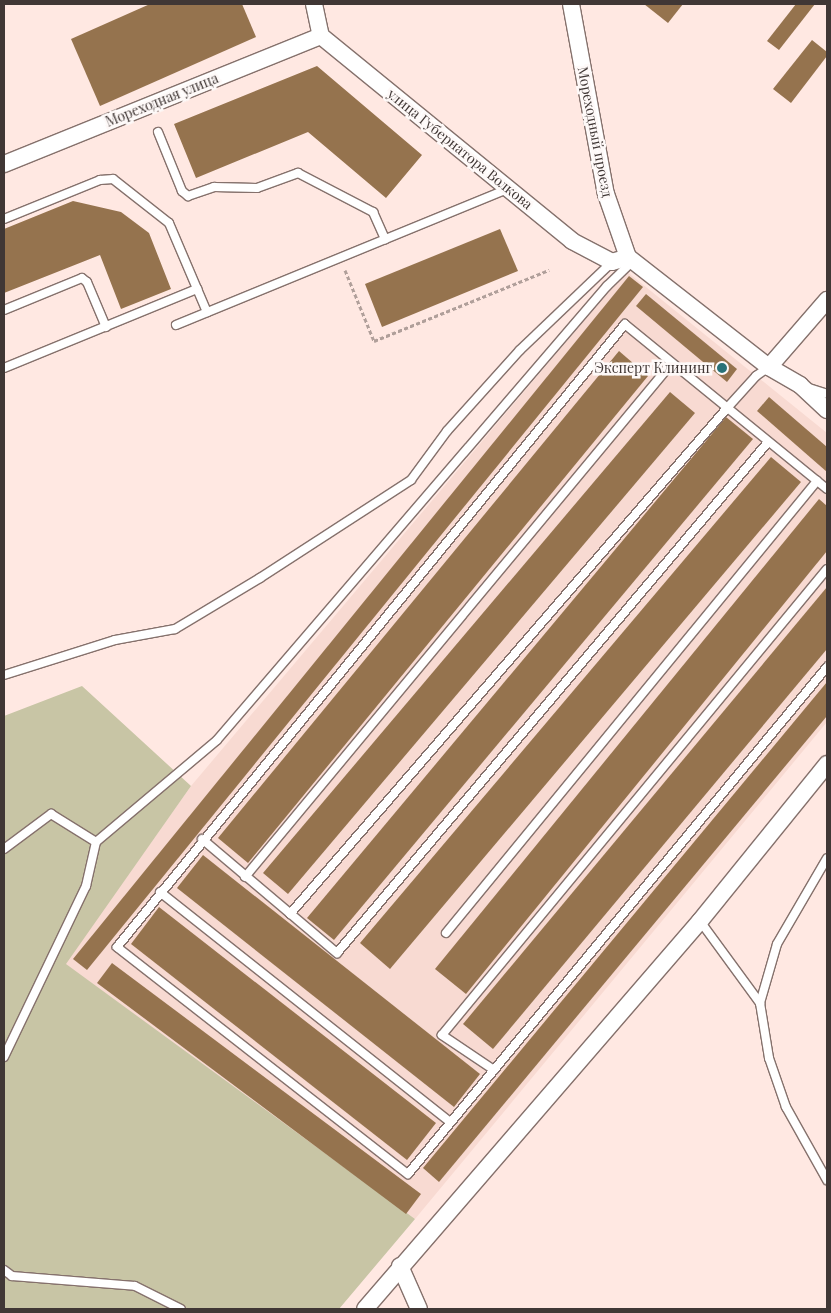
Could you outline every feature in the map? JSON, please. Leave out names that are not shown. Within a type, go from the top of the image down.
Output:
[{"type":"street","points":[[314,4],[321,36]]},
{"type":"street","name":"Мореходный проезд","points":[[571,4],[606,194],[630,260]]},
{"type":"street","name":"Мореходная улица","points":[[4,164],[321,36]]},
{"type":"street","name":"улица Губернатора Волкова","points":[[321,36],[572,240],[612,262]]},
{"type":"street","points":[[612,262],[630,260],[769,367],[800,386],[827,410]]},
{"type":"street","points":[[769,367],[827,300]]},
{"type":"street","points":[[365,1309],[400,1266],[700,921],[827,764]]},
{"type":"street","points":[[400,1266],[419,1309]]},
{"type":"lane","points":[[158,132],[182,191],[188,196],[214,187],[257,188],[298,173],[373,212],[385,240]]},
{"type":"lane","points":[[4,219],[100,180],[113,179],[169,223],[207,312]]},
{"type":"lane","points":[[176,325],[509,188]]},
{"type":"lane","points":[[4,1057],[86,886],[96,842],[217,740],[630,260]]},
{"type":"lane","points":[[4,675],[115,640],[175,629],[260,578],[411,480],[447,431],[520,350],[612,262]]},
{"type":"lane","points":[[4,310],[82,278],[87,282],[106,326]]},
{"type":"lane","points":[[4,368],[197,289]]},
{"type":"lane","points":[[827,489],[728,407],[671,364],[626,324],[202,839],[117,947],[408,1174],[827,668]]},
{"type":"lane","points":[[245,877],[671,364]]},
{"type":"lane","points":[[290,914],[728,407],[756,376],[769,367]]},
{"type":"lane","points":[[800,386],[827,394]]},
{"type":"lane","points":[[202,839],[337,953],[768,442]]},
{"type":"lane","points":[[446,933],[817,481]]},
{"type":"lane","points":[[494,1070],[442,1035],[827,569]]},
{"type":"lane","points":[[4,849],[51,814],[96,842]]},
{"type":"lane","points":[[827,858],[777,944],[760,1003],[769,1058],[786,1107],[827,1180]]},
{"type":"lane","points":[[160,892],[450,1122]]},
{"type":"lane","points":[[700,921],[760,1003]]},
{"type":"lane","points":[[4,1270],[12,1276],[134,1286],[181,1309]]},
{"type":"path","points":[[340,258],[374,341],[549,270]]},
{"type":"shaded area","points":[[626,271],[827,433],[827,722],[415,1219],[65,964],[191,786]]},
{"type":"shaded area","points":[[82,686],[191,786],[66,964],[415,1219],[339,1309],[4,1309],[4,716]]},
{"type":"building","points":[[150,4],[242,4],[256,37],[100,106],[71,39]]},
{"type":"building","points":[[644,4],[683,4],[668,23]]},
{"type":"building","points":[[796,4],[815,4],[779,50],[767,41]]},
{"type":"building","points":[[812,40],[827,52],[827,56],[791,103],[773,89]]},
{"type":"building","points":[[317,66],[422,155],[386,198],[308,132],[196,178],[174,124]]},
{"type":"building","points":[[73,201],[121,212],[149,233],[171,289],[121,309],[100,255],[4,293],[4,229]]},
{"type":"building","points":[[500,229],[518,271],[382,327],[365,284]]},
{"type":"building","points":[[629,276],[643,287],[87,970],[73,959]]},
{"type":"building","points":[[646,294],[737,369],[727,382],[636,306]]},
{"type":"building","points":[[619,351],[648,376],[248,863],[218,838]]},
{"type":"building","points":[[670,392],[695,413],[288,894],[263,873]]},
{"type":"building","points":[[769,397],[827,447],[827,472],[757,411]]},
{"type":"building","points":[[726,417],[753,439],[334,940],[307,918]]},
{"type":"building","points":[[771,457],[801,482],[390,969],[360,943]]},
{"type":"building","points":[[819,499],[827,506],[827,551],[466,994],[435,969]]},
{"type":"building","points":[[827,587],[827,649],[493,1049],[463,1024]]},
{"type":"building","points":[[827,682],[827,716],[439,1182],[423,1168]]},
{"type":"building","points":[[203,855],[480,1074],[454,1107],[177,888]]},
{"type":"building","points":[[159,907],[436,1123],[407,1160],[131,944]]},
{"type":"building","points":[[112,963],[421,1194],[406,1214],[97,983]]},
{"type":"place","name":"Эксперт Клининг","points":[[722,368]]}]
